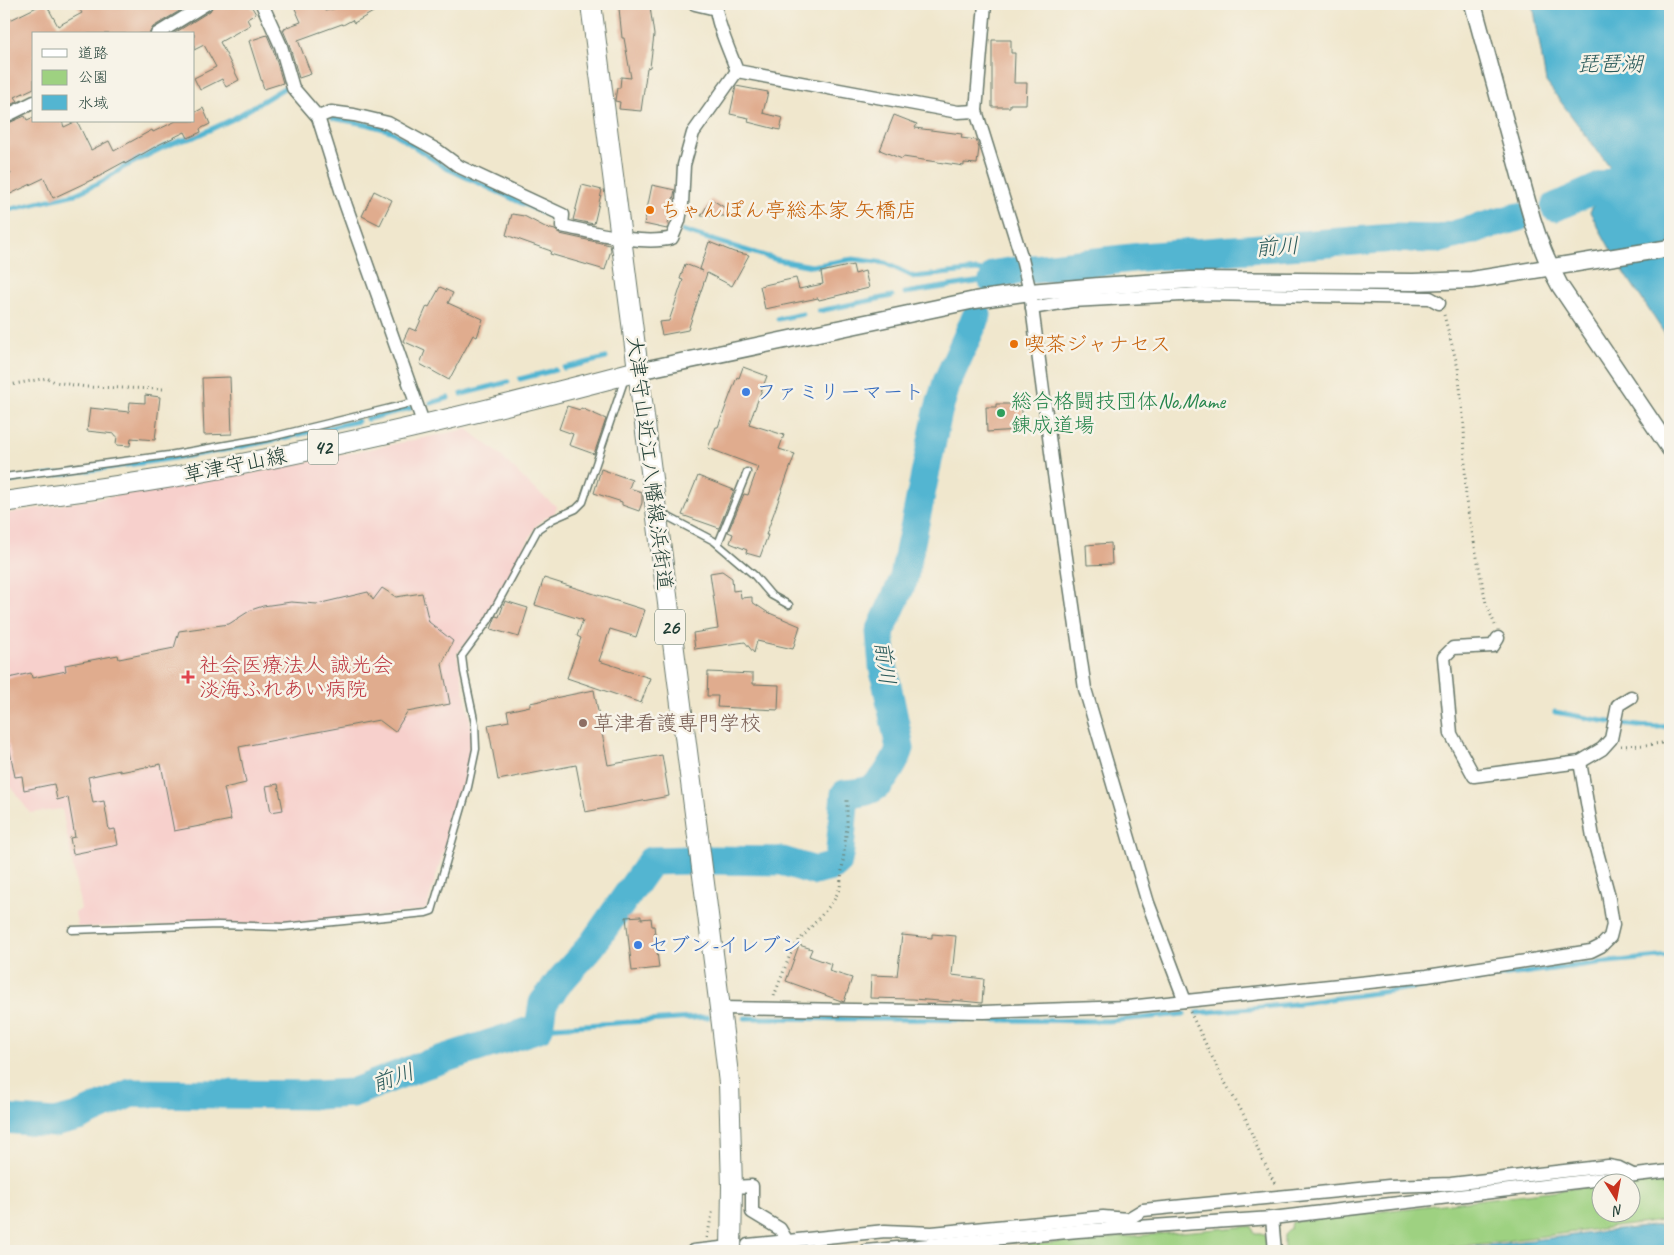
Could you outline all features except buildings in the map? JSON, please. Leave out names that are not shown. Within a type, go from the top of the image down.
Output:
[{"type":"main road","name":"大津守山近江八幡線;浜街道","points":[[591,4],[621,238],[632,373],[656,510],[720,1008],[728,1084],[733,1248]]},
{"type":"main road","name":"草津守山線","points":[[4,502],[182,476],[290,455],[424,425],[632,373]]},
{"type":"street","points":[[160,32],[204,4]]},
{"type":"street","points":[[262,4],[280,46],[293,88],[318,117],[345,204],[424,425]]},
{"type":"street","points":[[695,4],[716,6],[737,71]]},
{"type":"street","points":[[985,4],[976,111],[1022,259],[1030,294],[1085,689],[1148,903],[1185,1002]]},
{"type":"street","points":[[1473,4],[1526,201],[1550,268],[1560,286],[1670,449]]},
{"type":"street","points":[[318,117],[331,112],[388,123],[437,150],[460,167],[563,215],[562,226],[621,238],[662,240],[672,238],[679,221],[682,204],[684,164],[693,133],[737,71]]},
{"type":"street","points":[[737,71],[958,112],[976,111]]},
{"type":"street","points":[[4,117],[32,103]]},
{"type":"street","points":[[632,373],[975,300],[1008,295],[1099,286],[1191,280],[1413,282],[1472,280],[1670,248]]},
{"type":"street","points":[[1030,294],[1072,301],[1200,294],[1430,298],[1439,303]]},
{"type":"street","points":[[1498,638],[1493,646],[1452,648],[1444,657],[1451,734],[1474,776],[1580,762],[1602,749],[1611,739],[1618,705],[1632,698]]},
{"type":"street","points":[[720,1008],[984,1012],[1128,1007],[1427,976],[1591,951],[1601,946],[1610,937],[1613,925],[1608,893],[1593,837],[1580,762]]},
{"type":"street","points":[[1129,1223],[1143,1210],[1389,1186],[1451,1184],[1608,1166],[1627,1172]]},
{"type":"street","points":[[1642,1173],[1670,1170]]},
{"type":"street","points":[[866,1251],[1129,1223],[1272,1218],[1592,1179]]},
{"type":"street","points":[[732,1187],[752,1186],[752,1212],[780,1229],[787,1241]]},
{"type":"street","points":[[693,1251],[885,1231],[932,1233],[1102,1217],[1129,1223]]},
{"type":"street","points":[[1272,1218],[1275,1245]]},
{"type":"lane","points":[[72,930],[218,925],[283,927],[432,911],[468,787],[476,749],[475,724],[462,656],[488,621],[538,529],[553,519],[576,509],[584,502],[632,373]]},
{"type":"lane","points":[[4,477],[169,455],[263,438],[415,402]]},
{"type":"lane","points":[[718,544],[747,472]]},
{"type":"lane","points":[[656,510],[718,544],[754,575],[771,595],[788,605]]},
{"type":"path","points":[[1439,303],[1458,368],[1464,425],[1466,501],[1486,604],[1496,627],[1498,638]]},
{"type":"path","points":[[4,386],[47,378],[55,382],[86,386],[165,390]]},
{"type":"path","points":[[1605,746],[1670,742]]},
{"type":"path","points":[[768,1009],[790,955],[797,943],[833,902],[840,888],[847,826],[847,800]]},
{"type":"path","points":[[1185,1002],[1223,1079],[1245,1117],[1259,1152],[1282,1197]]},
{"type":"shaded area","points":[[467,429],[497,452],[533,488],[557,507],[554,514],[545,518],[536,526],[483,625],[457,654],[474,740],[467,773],[426,910],[280,925],[78,927],[75,913],[81,909],[62,809],[30,813],[4,777],[4,514],[253,473]]},
{"type":"green space","points":[[1670,1177],[1670,1220],[1481,1244],[1389,1251],[1284,1251],[1284,1235],[1291,1228],[1292,1222],[1592,1186],[1592,1222],[1642,1222],[1642,1180]]},
{"type":"green space","points":[[1252,1226],[1254,1233],[1261,1233],[1266,1237],[1268,1251],[957,1251]]},
{"type":"water","name":"琵琶湖","points":[[1533,4],[1670,4],[1670,342],[1617,261],[1590,212],[1611,169],[1546,82]]},
{"type":"water","points":[[1670,1224],[1670,1251],[1410,1251],[1481,1246]]},
{"type":"waterway","points":[[4,211],[75,194],[101,182],[124,167],[162,148],[192,138],[233,119],[284,88]]},
{"type":"waterway","points":[[333,118],[391,131],[446,168],[552,217]]},
{"type":"waterway","name":"前川","points":[[1555,207],[1670,156]]},
{"type":"waterway","name":"前川","points":[[1034,269],[1141,257],[1394,238],[1439,239],[1518,217]]},
{"type":"waterway","points":[[683,231],[778,260],[812,266],[853,259],[885,263],[914,277],[977,270],[996,274]]},
{"type":"waterway","name":"前川","points":[[993,281],[996,274],[1016,271]]},
{"type":"waterway","points":[[905,293],[994,279]]},
{"type":"waterway","points":[[819,311],[892,296]]},
{"type":"waterway","points":[[778,319],[803,314]]},
{"type":"waterway","name":"前川","points":[[711,860],[782,861],[815,871],[831,867],[838,861],[845,794],[872,789],[881,782],[897,756],[900,748],[883,666],[880,632],[903,581],[938,412],[947,382],[977,315]]},
{"type":"waterway","points":[[564,368],[606,358]]},
{"type":"waterway","points":[[520,379],[555,370]]},
{"type":"waterway","points":[[462,394],[508,382]]},
{"type":"waterway","points":[[431,403],[448,398]]},
{"type":"waterway","points":[[367,419],[410,408]]},
{"type":"waterway","points":[[4,482],[223,450],[358,421]]},
{"type":"waterway","points":[[1555,712],[1644,727],[1670,726]]},
{"type":"waterway","name":"前川","points":[[4,1119],[54,1123],[78,1117],[131,1093],[317,1095],[352,1093],[421,1066],[539,1028],[543,1003],[592,945],[651,861],[690,860]]},
{"type":"waterway","points":[[1197,1013],[1293,1004],[1598,963],[1670,956]]},
{"type":"waterway","points":[[745,1018],[1108,1021],[1184,1014]]},
{"type":"waterway","points":[[539,1028],[708,1017]]},
{"type":"place","name":"ちゃんぽん亭総本家 矢橋店","points":[[650,210]]},
{"type":"place","name":"喫茶ジャナセス","points":[[1014,344]]},
{"type":"place","name":"ファミリーマート","points":[[746,392]]},
{"type":"place","name":"総合格闘技団体No,Mame 錬成道場","points":[[1001,413]]},
{"type":"place","name":"社会医療法人 誠光会 淡海ふれあい病院","points":[[188,677]]},
{"type":"place","name":"草津看護専門学校","points":[[583,723]]},
{"type":"place","name":"セブン-イレブン","points":[[638,945]]}]
